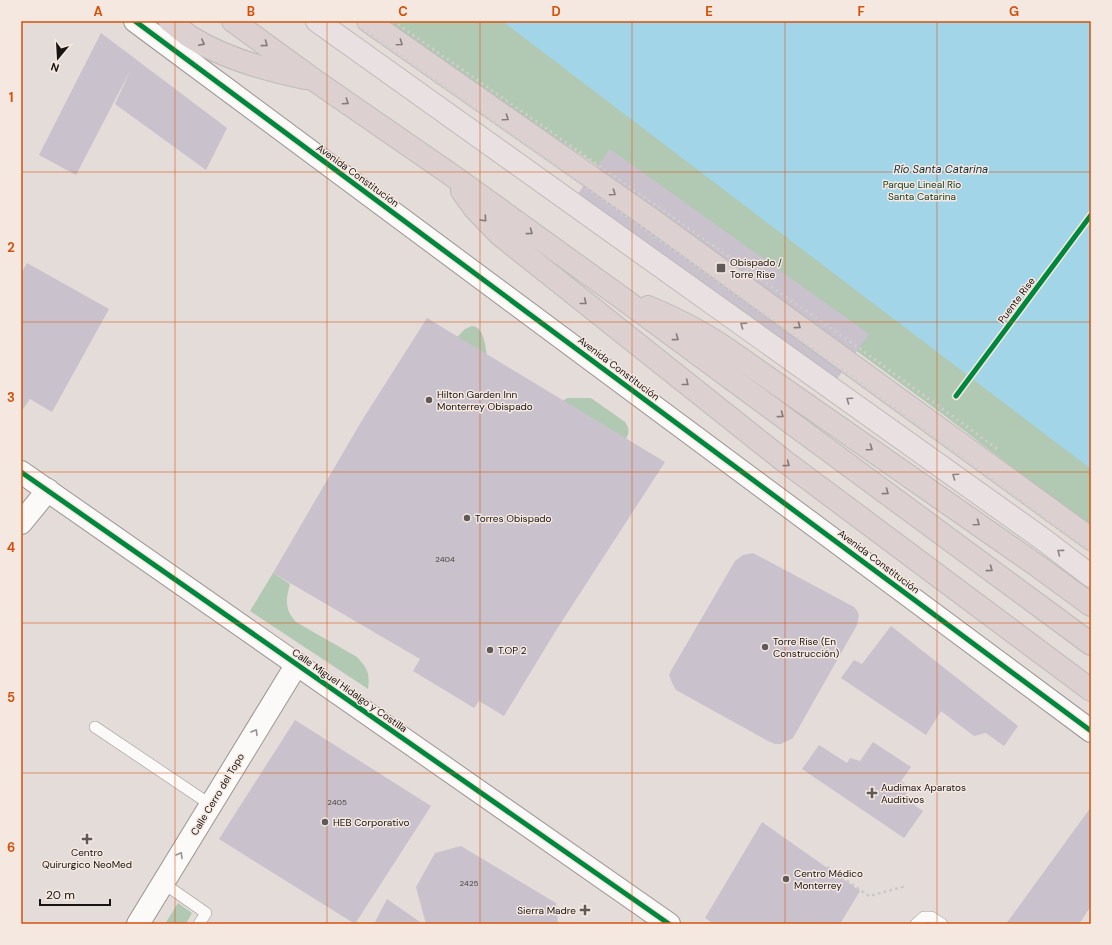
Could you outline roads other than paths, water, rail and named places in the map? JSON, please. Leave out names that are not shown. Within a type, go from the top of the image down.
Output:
[{"type":"highway","points":[[170,21],[192,38],[221,52],[270,70],[314,80]]},
{"type":"highway","points":[[233,21],[314,80],[453,176],[622,298],[1091,644]]},
{"type":"highway","points":[[368,21],[660,226],[1091,539]]},
{"type":"highway","points":[[453,176],[475,209],[506,239],[783,460],[1091,690]]},
{"type":"highway","points":[[622,298],[649,307],[700,331],[1091,604]]},
{"type":"main road","points":[[317,21],[1044,540],[1091,576]]},
{"type":"street","name":"Avenida Constitución","points":[[135,21],[1091,731]]},
{"type":"street","name":"Calle Miguel Hidalgo y Costilla","points":[[21,472],[669,924]]},
{"type":"street","points":[[21,523],[48,490]]},
{"type":"street","name":"Calle Cerro del Topo","points":[[138,924],[297,664]]},
{"type":"lane","points":[[95,727],[211,805]]},
{"type":"lane","points":[[163,884],[206,913],[199,924]]},
{"type":"lane","points":[[916,924],[924,916],[931,917],[942,924]]},
{"type":"water","name":"Río Santa Catarina","points":[[502,21],[1091,21],[1091,469]]},
{"type":"railway","points":[[352,21],[843,370],[1091,552]]},
{"type":"railway","points":[[393,21],[859,348],[1000,451]]},
{"type":"place","name":"Obispado / Torre Rise","points":[[721,268]]},
{"type":"place","name":"Hilton Garden Inn Monterrey Obispado","points":[[429,400]]},
{"type":"place","name":"Torres Obispado","points":[[467,518]]},
{"type":"place","name":"Torre Rise (En Construcción)","points":[[765,647]]},
{"type":"place","name":"T.OP 2","points":[[490,650]]},
{"type":"place","name":"Audimax Aparatos Auditivos","points":[[872,793]]},
{"type":"place","name":"HEB Corporativo","points":[[325,822]]},
{"type":"place","name":"Centro Quirurgico NeoMed","points":[[87,839]]},
{"type":"place","name":"Centro Médico Monterrey","points":[[786,879]]},
{"type":"place","name":"Sierra Madre","points":[[585,910]]},
{"type":"park label","name":"Parque Lineal Río Santa Catarina","points":[[922,190]]}]
